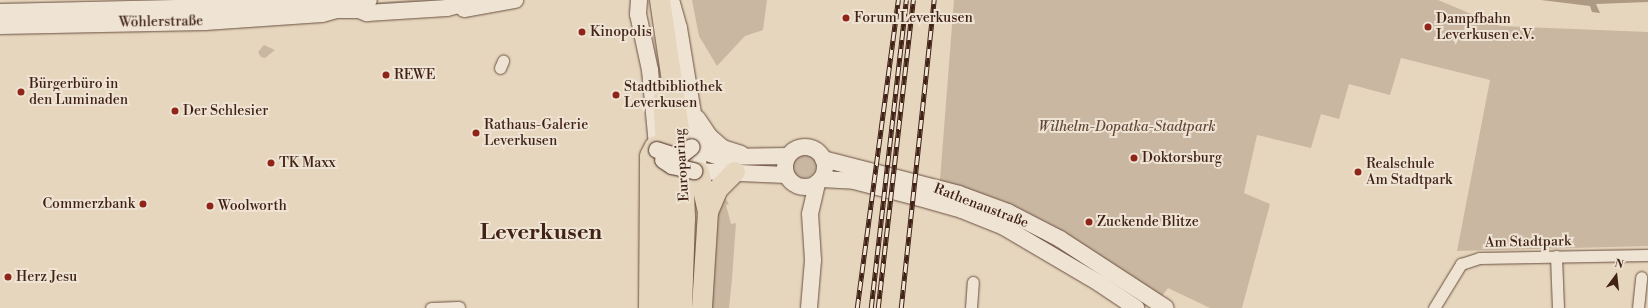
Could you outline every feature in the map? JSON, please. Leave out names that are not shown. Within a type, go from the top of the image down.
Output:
[{"type":"highway","name":"Europaring","points":[[660,0],[683,156],[685,210],[682,308]]},
{"type":"highway","name":"Europaring","points":[[641,4],[663,98],[668,156],[669,189],[666,308]]},
{"type":"highway","points":[[648,308],[650,156],[657,151]]},
{"type":"highway","points":[[697,171],[708,212],[702,308]]},
{"type":"highway","points":[[708,212],[718,189],[735,172]]},
{"type":"main road","name":"Wöhlerstraße","points":[[0,12],[220,7],[311,0],[368,6],[447,8],[478,0]]},
{"type":"main road","points":[[447,8],[478,8],[514,0]]},
{"type":"main road","points":[[628,0],[632,9],[641,4]]},
{"type":"main road","name":"Europaring","points":[[671,0],[679,28],[692,110],[697,171]]},
{"type":"main road","name":"Europaring","points":[[679,28],[680,0]]},
{"type":"main road","name":"Europaring","points":[[641,4],[650,70],[657,151]]},
{"type":"main road","name":"Wöhlerstraße","points":[[0,26],[205,22],[322,14],[333,18],[358,17],[368,6]]},
{"type":"main road","points":[[692,110],[701,126],[723,148],[749,156]]},
{"type":"main road","points":[[657,151],[679,157],[695,142],[707,153],[719,157],[788,156]]},
{"type":"main road","points":[[786,175],[785,169],[788,156],[793,151],[806,147],[814,149],[823,159],[824,173],[819,181],[810,214],[812,260],[809,308]]},
{"type":"main road","points":[[657,151],[672,166],[697,171],[786,175],[799,186],[810,214]]},
{"type":"main road","name":"Rathenaustraße","points":[[823,159],[946,191],[1008,212],[1060,239],[1156,305]]},
{"type":"main road","points":[[799,186],[819,181]]},
{"type":"main road","name":"Rathenaustraße","points":[[819,181],[854,181],[962,210],[997,225],[1073,267],[1136,308]]},
{"type":"street","name":"Am Stadtpark","points":[[1434,308],[1461,264],[1479,258],[1494,256],[1648,255]]},
{"type":"street","points":[[1556,256],[1558,308]]},
{"type":"street","points":[[1638,308],[1641,277]]},
{"type":"street","points":[[971,308],[973,282]]},
{"type":"street","points":[[431,308],[459,307]]},
{"type":"green space","points":[[412,0],[462,0],[395,6],[350,4]]},
{"type":"green space","points":[[692,0],[767,0],[763,30],[745,36],[717,66],[699,36]]},
{"type":"green space","name":"Wilhelm-Dopatka-Stadtpark","points":[[954,0],[1438,0],[1500,26],[1648,32],[1648,246],[1457,251],[1490,80],[1401,58],[1390,95],[1349,84],[1339,119],[1321,114],[1311,148],[1257,135],[1244,193],[1270,204],[1242,308],[1210,308],[1168,288],[1161,297],[1003,201],[940,180]]},
{"type":"green space","points":[[264,45],[275,50],[265,58],[261,57],[258,52]]},
{"type":"green space","points":[[804,152],[813,156],[817,165],[813,174],[804,178],[795,174],[791,165],[795,156]]},
{"type":"green space","points":[[722,193],[729,204],[726,205],[731,224],[736,223],[732,279],[729,308],[711,308],[715,216]]},
{"type":"shaded area","points":[[1541,0],[1648,0],[1648,2],[1596,4],[1600,13],[1592,12],[1590,6]]},
{"type":"railway","points":[[857,308],[898,0]]},
{"type":"railway","points":[[871,308],[906,0]]},
{"type":"railway","points":[[878,308],[913,0]]},
{"type":"railway","points":[[901,308],[934,0]]},
{"type":"place","name":"Forum Leverkusen","points":[[846,18]]},
{"type":"place","name":"Dampfbahn Leverkusen e.V.","points":[[1428,27]]},
{"type":"place","name":"Kinopolis","points":[[582,32]]},
{"type":"place","name":"REWE","points":[[386,75]]},
{"type":"place","name":"Bürgerbüro in den Luminaden","points":[[21,92]]},
{"type":"place","name":"Stadtbibliothek Leverkusen","points":[[616,95]]},
{"type":"place","name":"Der Schlesier","points":[[175,111]]},
{"type":"place","name":"Rathaus-Galerie Leverkusen","points":[[476,133]]},
{"type":"place","name":"Doktorsburg","points":[[1134,158]]},
{"type":"place","name":"TK Maxx","points":[[271,163]]},
{"type":"place","name":"Realschule Am Stadtpark","points":[[1358,172]]},
{"type":"place","name":"Commerzbank","points":[[143,204]]},
{"type":"place","name":"Woolworth","points":[[210,206]]},
{"type":"place","name":"Zuckende Blitze","points":[[1089,222]]},
{"type":"place","name":"Herz Jesu","points":[[8,277]]},
{"type":"district","name":"Leverkusen","points":[[541,233]]}]
